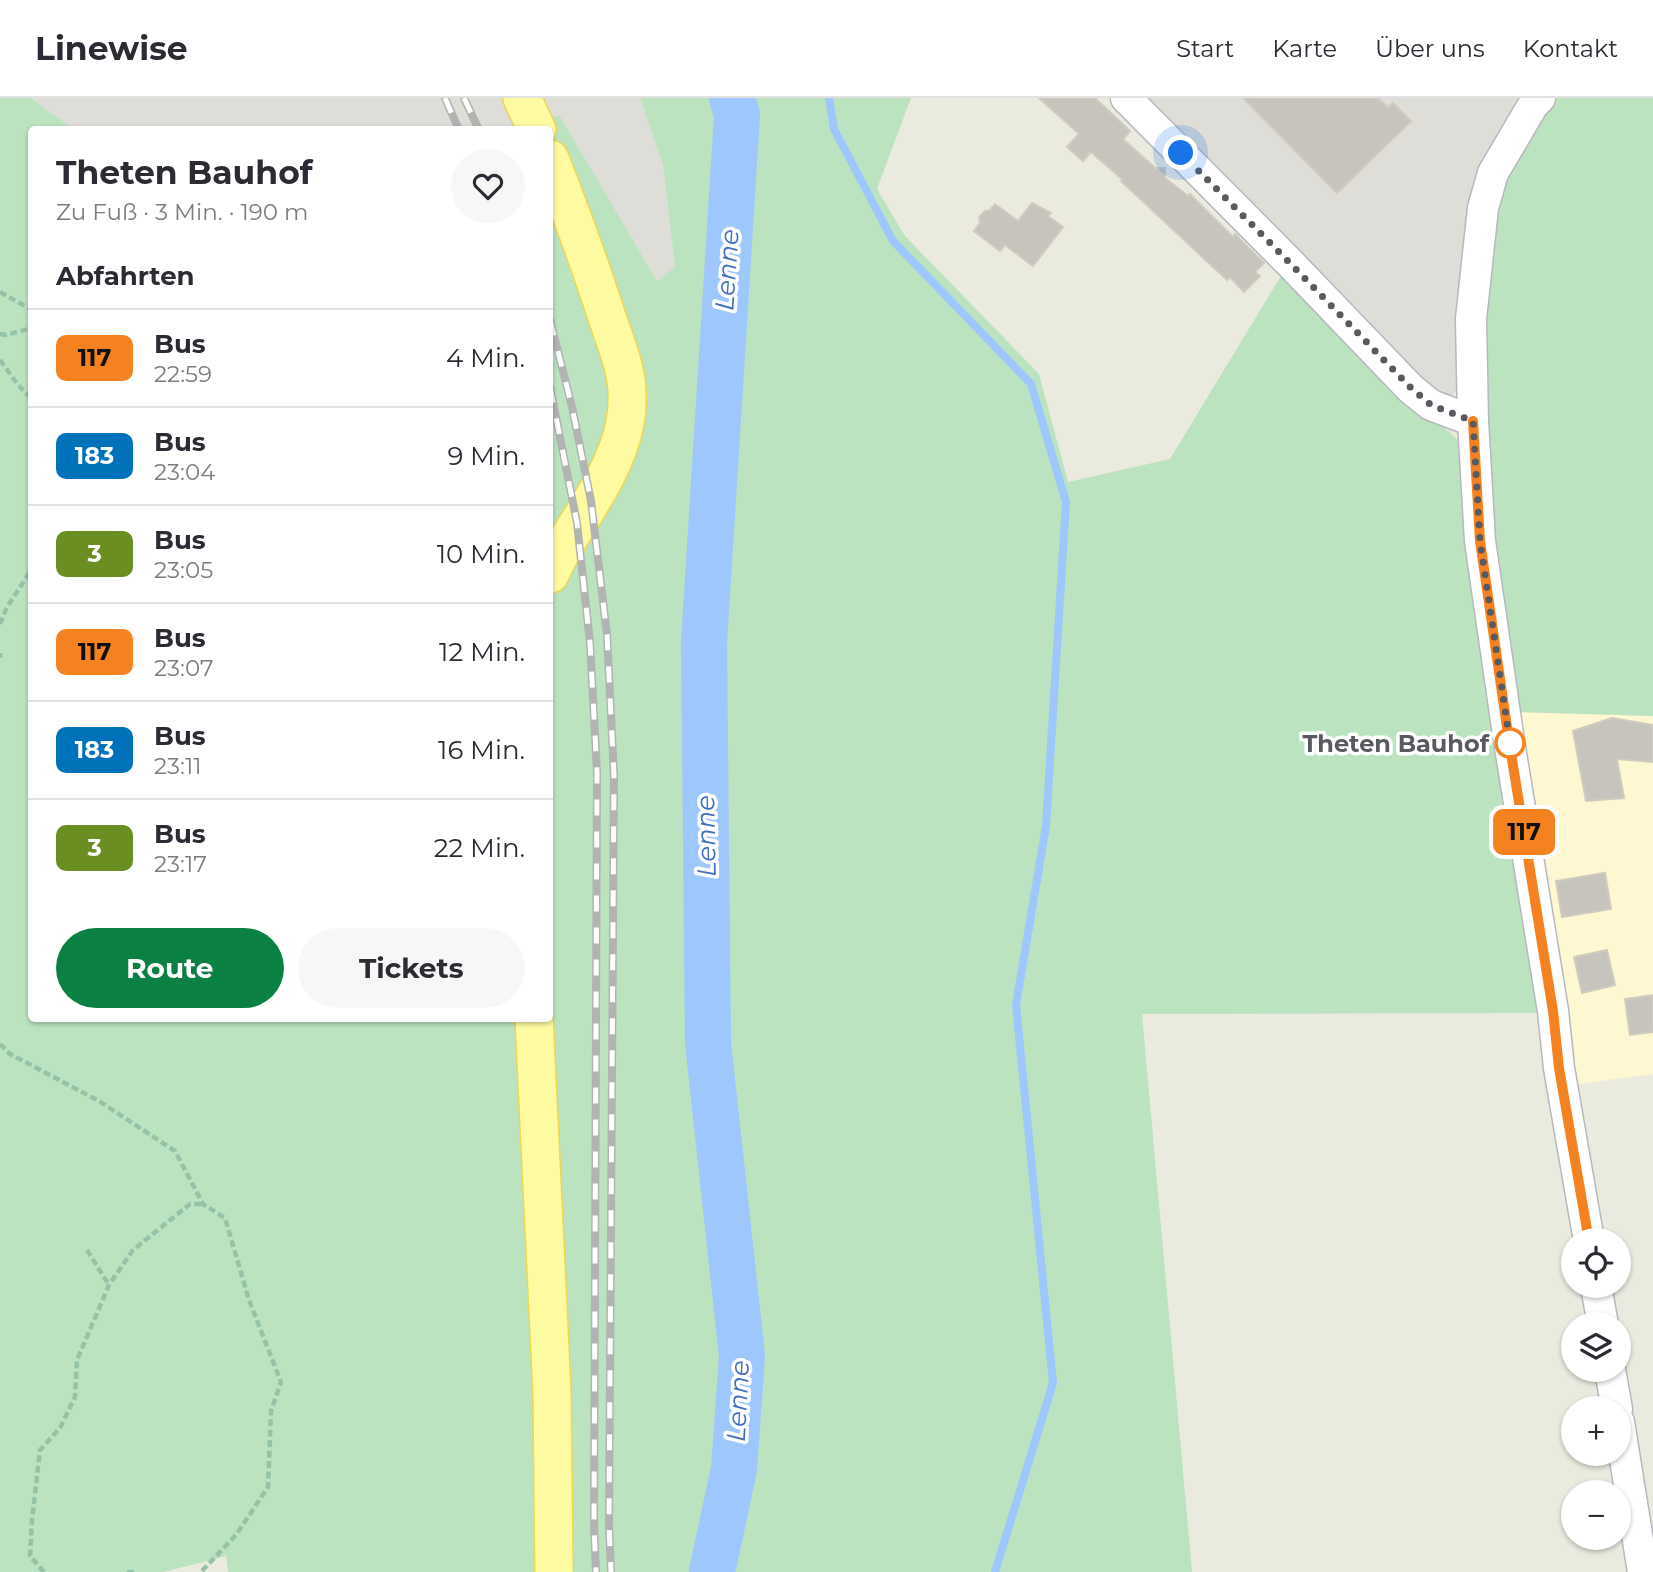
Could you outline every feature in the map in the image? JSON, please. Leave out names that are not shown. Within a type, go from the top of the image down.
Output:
[{"type":"main road","points":[[522,98],[535,126]]},
{"type":"main road","points":[[553,167],[593,274],[622,363],[627,396],[624,428],[609,468],[553,569]]},
{"type":"main road","points":[[534,1022],[552,1392],[554,1572]]},
{"type":"street","points":[[1126,98],[1411,388],[1431,405],[1473,421]]},
{"type":"street","points":[[1540,98],[1493,173],[1483,208],[1471,319],[1473,421],[1480,541],[1553,1011],[1559,1068],[1587,1228]]},
{"type":"street","points":[[1626,1466],[1643,1572]]},
{"type":"path","points":[[0,292],[28,308]]},
{"type":"path","points":[[0,334],[28,329]]},
{"type":"path","points":[[0,360],[28,395]]},
{"type":"path","points":[[0,624],[7,607],[28,575]]},
{"type":"path","points":[[0,1044],[10,1054],[99,1101],[175,1151],[203,1204],[225,1218],[249,1300],[281,1382],[271,1411],[268,1487],[236,1535],[201,1572]]},
{"type":"path","points":[[44,1572],[30,1556],[40,1450],[60,1428],[75,1397],[77,1360],[109,1285],[133,1250],[190,1204],[203,1204]]},
{"type":"path","points":[[88,1251],[109,1285]]},
{"type":"path","points":[[127,1572],[134,1572]]},
{"type":"shaded area","points":[[31,98],[640,98],[663,165],[675,268],[657,281],[558,115],[537,126],[68,126]]},
{"type":"shaded area","points":[[1138,98],[1525,98],[1456,391],[1449,398],[1430,391]]},
{"type":"shaded area","points":[[1515,712],[1653,716],[1653,1074],[1578,1084]]},
{"type":"green space","points":[[0,98],[31,98],[69,126],[28,126],[28,1022],[553,1022],[553,126],[536,126],[559,115],[657,281],[675,267],[663,165],[640,98],[911,98],[877,189],[905,236],[1039,374],[1068,482],[1170,459],[1285,269],[1388,376],[1463,445],[1474,605],[1527,919],[1537,1013],[1142,1014],[1192,1572],[228,1572],[226,1556],[164,1572],[0,1572]]},
{"type":"green space","points":[[1556,98],[1653,98],[1653,716],[1515,712],[1487,474],[1480,364],[1501,183],[1521,140]]},
{"type":"building","points":[[1039,98],[1095,98],[1130,131],[1124,140],[1155,168],[1165,168],[1165,178],[1188,196],[1190,194],[1233,237],[1235,234],[1264,263],[1255,272],[1260,276],[1244,292],[1230,277],[1227,280],[1091,152],[1083,161],[1067,147],[1079,134]]},
{"type":"building","points":[[1243,98],[1378,98],[1388,108],[1393,103],[1411,121],[1337,193]]},
{"type":"building","points":[[1032,203],[1051,213],[1048,216],[1063,227],[1033,266],[1005,245],[1000,251],[974,231],[980,223],[979,217],[995,204],[1018,221]]},
{"type":"building","points":[[1612,718],[1653,725],[1653,762],[1617,759],[1624,798],[1586,801],[1573,731]]},
{"type":"building","points":[[1605,873],[1611,909],[1562,917],[1556,881]]},
{"type":"building","points":[[1607,950],[1615,985],[1582,993],[1574,957]]},
{"type":"building","points":[[1653,995],[1653,1032],[1630,1035],[1625,999]]},
{"type":"waterway","name":"Lenne","points":[[712,1572],[734,1469],[742,1356],[708,1043],[704,642],[737,115],[732,98]]},
{"type":"waterway","points":[[829,98],[834,129],[893,241],[1031,384],[1066,502],[1046,826],[1016,1005],[1053,1383],[995,1572]]},
{"type":"railway","points":[[445,98],[457,126]]},
{"type":"railway","points":[[464,98],[477,126]]},
{"type":"railway","points":[[553,332],[591,501],[607,635],[614,776],[609,1523],[611,1572]]},
{"type":"railway","points":[[553,402],[577,523],[590,643],[597,772],[596,1572]]},
{"type":"bus line","name":"117","points":[[1473,421],[1480,541],[1553,1011],[1559,1068],[1587,1228]]},
{"type":"place","name":"Theten Bauhof","points":[[1510,743]]},
{"type":"route","points":[[1181,153],[1411,388],[1431,405],[1473,421],[1480,541],[1510,743]]}]
